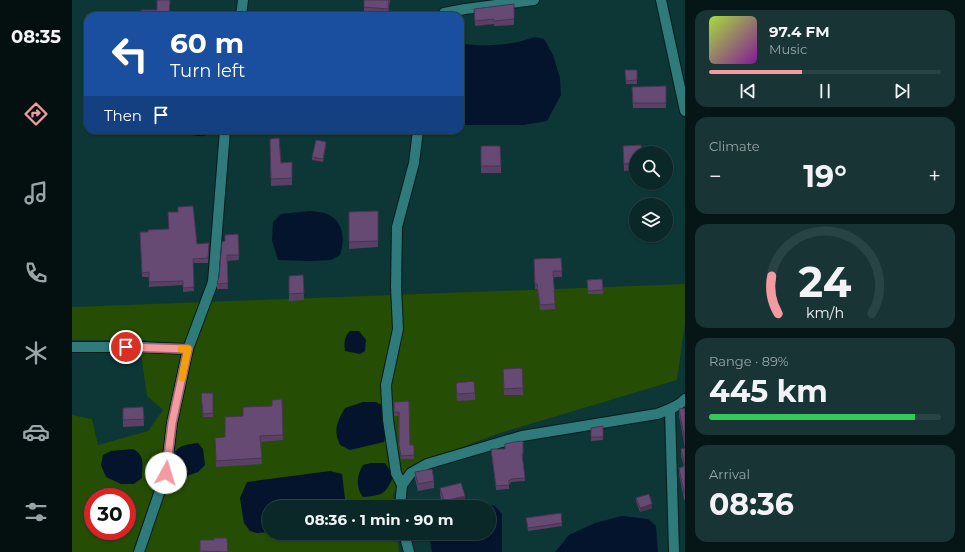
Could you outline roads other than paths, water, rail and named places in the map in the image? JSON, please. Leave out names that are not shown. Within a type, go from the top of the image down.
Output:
[{"type":"street","points":[[242,12],[243,0]]},
{"type":"street","points":[[449,12],[534,0]]},
{"type":"street","points":[[661,0],[685,111]]},
{"type":"street","points":[[139,552],[166,473],[172,423],[188,349],[213,282],[225,134]]},
{"type":"street","points":[[402,485],[396,473],[388,420],[386,385],[398,329],[396,287],[397,226],[414,162],[418,134]]},
{"type":"street","points":[[72,347],[188,349]]},
{"type":"street","points":[[401,500],[402,485],[411,473],[427,464],[522,436],[657,414],[670,410],[684,401]]},
{"type":"street","points":[[670,410],[674,552]]},
{"type":"street","points":[[406,540],[409,552]]},
{"type":"water","points":[[535,37],[544,39],[553,55],[560,78],[561,95],[547,121],[523,125],[464,125],[464,44],[498,45]]},
{"type":"water","points":[[160,134],[209,134],[201,136]]},
{"type":"water","points":[[310,211],[325,213],[336,220],[342,231],[342,249],[340,255],[331,260],[278,260],[272,240],[273,222],[281,214]]},
{"type":"water","points":[[350,331],[359,331],[366,340],[365,351],[360,354],[345,351],[345,340]]},
{"type":"water","points":[[363,402],[376,402],[385,407],[386,434],[384,442],[350,450],[340,445],[336,430],[337,426],[345,408]]},
{"type":"water","points":[[198,443],[203,449],[205,465],[198,472],[184,477],[176,464],[175,453],[183,446]]},
{"type":"water","points":[[133,449],[142,458],[142,478],[134,484],[121,484],[106,477],[101,465],[103,455],[111,451]]},
{"type":"water","points":[[371,463],[385,463],[394,476],[383,493],[375,496],[363,497],[360,493],[358,485],[358,477],[363,465]]},
{"type":"water","points":[[330,471],[342,474],[345,500],[262,500],[262,533],[257,533],[250,531],[244,523],[240,498],[247,482]]},
{"type":"water","points":[[496,507],[502,514],[502,552],[432,552],[430,540],[496,540]]},
{"type":"water","points":[[622,516],[648,519],[656,526],[658,552],[555,552],[569,535],[595,523]]}]
